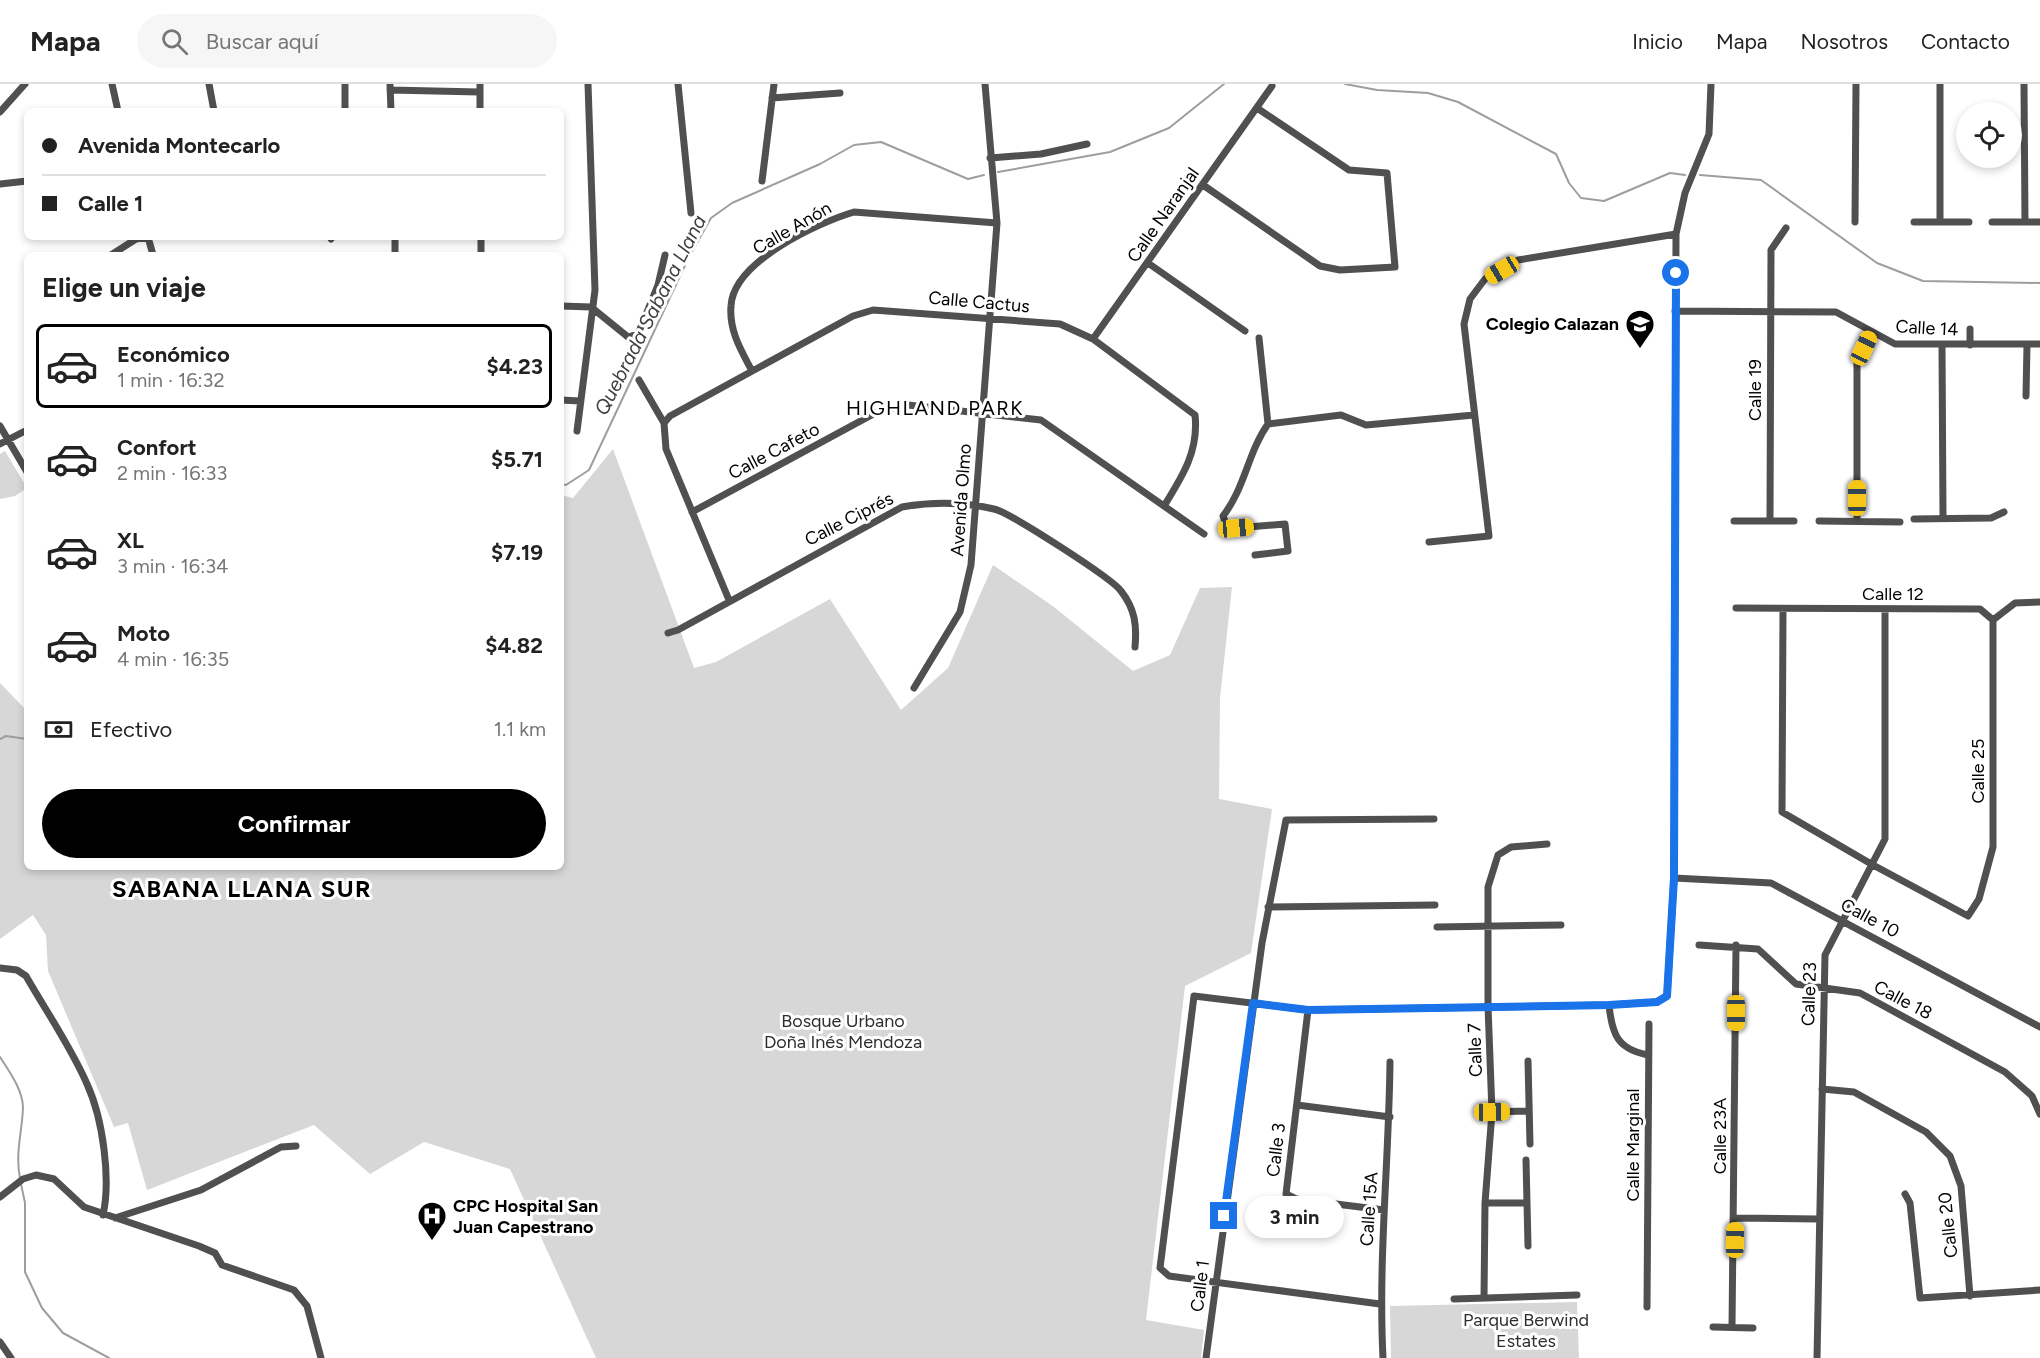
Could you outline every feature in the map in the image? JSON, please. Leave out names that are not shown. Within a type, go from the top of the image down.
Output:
[{"type":"street","points":[[0,112],[25,84]]},
{"type":"street","points":[[112,84],[117,108]]},
{"type":"street","points":[[209,84],[213,108]]},
{"type":"street","points":[[345,84],[345,108]]},
{"type":"street","points":[[577,431],[591,307],[595,291],[588,84]]},
{"type":"street","points":[[678,84],[691,213]]},
{"type":"street","points":[[762,181],[774,84]]},
{"type":"street","name":"Avenida Olmo","points":[[914,688],[960,612],[971,565],[992,318],[997,223],[985,84]]},
{"type":"street","points":[[1380,1304],[1169,1276],[1160,1268],[1194,996],[1308,1010],[1609,1005],[1657,1002],[1667,996],[1674,878],[1676,234],[1685,192],[1709,134],[1711,84]]},
{"type":"street","points":[[1855,222],[1856,84]]},
{"type":"street","points":[[1940,84],[1940,222]]},
{"type":"street","points":[[2024,84],[2025,222]]},
{"type":"street","name":"Calle Naranjal","points":[[1093,339],[1272,86]]},
{"type":"street","points":[[391,108],[390,87],[479,88],[480,108]]},
{"type":"street","points":[[772,98],[840,93]]},
{"type":"street","points":[[1203,185],[1320,266],[1340,270],[1395,267],[1387,173],[1350,170],[1257,108]]},
{"type":"street","points":[[990,158],[1041,154],[1087,144]]},
{"type":"street","points":[[0,184],[24,182]]},
{"type":"street","name":"Calle Anón","points":[[752,371],[732,332],[730,304],[741,279],[764,256],[836,218],[854,212],[997,223]]},
{"type":"street","points":[[1914,222],[1969,222]]},
{"type":"street","points":[[1992,222],[2040,222]]},
{"type":"street","name":"Calle 19","points":[[1770,521],[1771,250],[1786,228]]},
{"type":"street","points":[[1429,542],[1489,536],[1464,324],[1470,299],[1485,279],[1518,260],[1676,234]]},
{"type":"street","points":[[116,252],[134,240]]},
{"type":"street","points":[[564,306],[591,307],[628,337],[638,334],[658,285],[665,255]]},
{"type":"street","points":[[1148,264],[1245,331]]},
{"type":"street","name":"Calle Cactus","points":[[664,423],[670,416],[853,316],[873,310],[1060,324],[1093,339],[1195,415],[1197,433],[1188,469],[1164,506]]},
{"type":"street","name":"Calle 14","points":[[1675,311],[1836,312],[1894,344],[2040,344]]},
{"type":"street","points":[[1970,329],[1970,345]]},
{"type":"street","points":[[1857,521],[1857,363],[1871,333]]},
{"type":"street","points":[[1255,555],[1288,551],[1285,524],[1236,528],[1226,524],[1223,516],[1244,481],[1256,441],[1268,424],[1259,338]]},
{"type":"street","points":[[1942,345],[1943,518]]},
{"type":"street","points":[[2026,396],[2027,345]]},
{"type":"street","points":[[639,380],[664,423],[666,449],[729,600]]},
{"type":"street","points":[[564,400],[580,401]]},
{"type":"street","name":"Calle Cafeto","points":[[692,512],[879,411],[908,405],[1041,420],[1204,534]]},
{"type":"street","points":[[1268,424],[1341,415],[1366,425],[1474,414]]},
{"type":"street","points":[[0,426],[24,467]]},
{"type":"street","points":[[0,444],[24,432]]},
{"type":"street","name":"Calle Ciprés","points":[[668,633],[678,630],[902,507],[927,502],[995,509],[1019,521],[1120,589],[1135,613],[1135,647]]},
{"type":"street","points":[[1914,519],[1991,518],[2004,512]]},
{"type":"street","points":[[1734,521],[1794,521]]},
{"type":"street","points":[[1819,521],[1900,522]]},
{"type":"street","points":[[1993,620],[2015,603],[2040,602]]},
{"type":"street","name":"Calle 12","points":[[1736,608],[1980,609],[1993,620]]},
{"type":"street","points":[[1783,609],[1782,812],[1873,865]]},
{"type":"street","name":"Calle 23","points":[[1817,1358],[1822,986],[1825,955],[1885,839],[1885,609]]},
{"type":"street","name":"Calle 25","points":[[1873,865],[1968,916],[1979,898],[1993,847],[1993,620]]},
{"type":"street","name":"Calle 1","points":[[1206,1358],[1253,1003],[1268,907],[1286,820],[1434,819]]},
{"type":"street","name":"Calle 7","points":[[1484,1298],[1485,1203],[1492,1112],[1488,1006],[1488,887],[1498,855],[1511,847],[1547,844]]},
{"type":"street","name":"Calle 10","points":[[1674,878],[1771,883],[2040,1026]]},
{"type":"street","points":[[1268,907],[1435,905]]},
{"type":"street","points":[[1437,927],[1561,924]]},
{"type":"street","name":"Calle 18","points":[[1699,945],[1736,945],[1758,949],[1796,984],[1860,993],[2005,1072],[2032,1096],[2040,1114]]},
{"type":"street","name":"Calle 23A","points":[[1732,1327],[1735,1218],[1736,945]]},
{"type":"street","points":[[0,968],[17,970],[26,976],[87,1085],[98,1118],[105,1168],[108,1196],[103,1215]]},
{"type":"street","points":[[1609,1005],[1611,1026],[1619,1042],[1632,1052],[1648,1055]]},
{"type":"street","name":"Calle 3","points":[[1308,1010],[1286,1194],[1296,1199],[1384,1210]]},
{"type":"street","name":"Calle Marginal","points":[[1647,1307],[1649,1024]]},
{"type":"street","points":[[1528,1061],[1530,1144]]},
{"type":"street","name":"Calle 15A","points":[[1383,1358],[1380,1304],[1390,1117],[1390,1062]]},
{"type":"street","name":"Calle 20","points":[[1822,1089],[1854,1092],[1926,1132],[1950,1156],[1960,1186],[1970,1296]]},
{"type":"street","points":[[1297,1105],[1390,1117]]},
{"type":"street","points":[[1492,1112],[1529,1111]]},
{"type":"street","points":[[115,1218],[201,1190],[281,1148],[296,1146]]},
{"type":"street","points":[[1526,1160],[1528,1246]]},
{"type":"street","points":[[0,1197],[22,1179],[36,1175],[54,1179],[84,1208],[199,1246],[215,1253],[222,1265],[294,1290],[307,1306],[321,1358]]},
{"type":"street","points":[[1905,1194],[1910,1203],[1920,1298],[2040,1290]]},
{"type":"street","points":[[1485,1203],[1526,1203]]},
{"type":"street","points":[[1735,1218],[1818,1219]]},
{"type":"street","points":[[1454,1299],[1576,1295]]},
{"type":"street","points":[[1713,1327],[1753,1328]]},
{"type":"street","points":[[0,1342],[11,1358]]},
{"type":"green space","name":"Bosque Urbano Doña Inés Mendoza","points":[[613,449],[694,668],[716,662],[830,599],[901,710],[948,668],[993,565],[1054,607],[1133,671],[1170,655],[1200,588],[1232,587],[1220,698],[1219,799],[1272,809],[1251,953],[1185,986],[1146,1320],[1204,1330],[1201,1358],[596,1358],[510,1169],[424,1142],[370,1174],[314,1125],[147,1190],[128,1123],[114,1127],[48,971],[46,935],[33,915],[0,939],[0,683],[24,708],[24,870],[564,870],[564,496],[573,498]]},
{"type":"green space","points":[[5,451],[24,483],[24,490],[15,496],[0,499],[0,454]]},
{"type":"green space","name":"Parque Berwind Estates","points":[[1577,1302],[1579,1358],[1391,1358],[1390,1306]]},
{"type":"waterway","name":"Quebrada Sabana Llana","points":[[998,172],[1110,152],[1169,128],[1224,84]]},
{"type":"waterway","name":"Quebrada Sabana Llana","points":[[1345,84],[1377,90],[1428,93],[1458,102],[1556,154],[1569,183],[1581,198],[1604,201],[1670,173],[1685,175]]},
{"type":"waterway","name":"Quebrada Sabana Llana","points":[[564,485],[589,470],[689,257],[711,218],[732,203],[820,164],[854,145],[881,142],[968,179],[984,175]]},
{"type":"waterway","name":"Quebrada Sabana Llana","points":[[1700,175],[1761,180],[1877,263],[1923,281],[2040,283]]},
{"type":"waterway","name":"Quebrada Sabana Llana","points":[[0,739],[6,736],[24,739]]},
{"type":"waterway","name":"Quebrada Sabana Llana","points":[[0,1057],[21,1094],[23,1108],[18,1160],[20,1178]]},
{"type":"waterway","name":"Quebrada Sabana Llana","points":[[21,1184],[25,1203],[25,1272],[42,1308],[63,1333],[109,1358]]},
{"type":"place","name":"Colegio Calazan","points":[[1640,350]]},
{"type":"place","name":"CPC Hospital San Juan Capestrano","points":[[432,1242]]},
{"type":"district","name":"HIGHLAND PARK","points":[[935,408]]},
{"type":"district","name":"SABANA LLANA SUR","points":[[242,889]]},
{"type":"route","points":[[1224,1216],[1253,1003],[1308,1010],[1609,1005],[1657,1002],[1667,996],[1674,878],[1676,273]]}]
